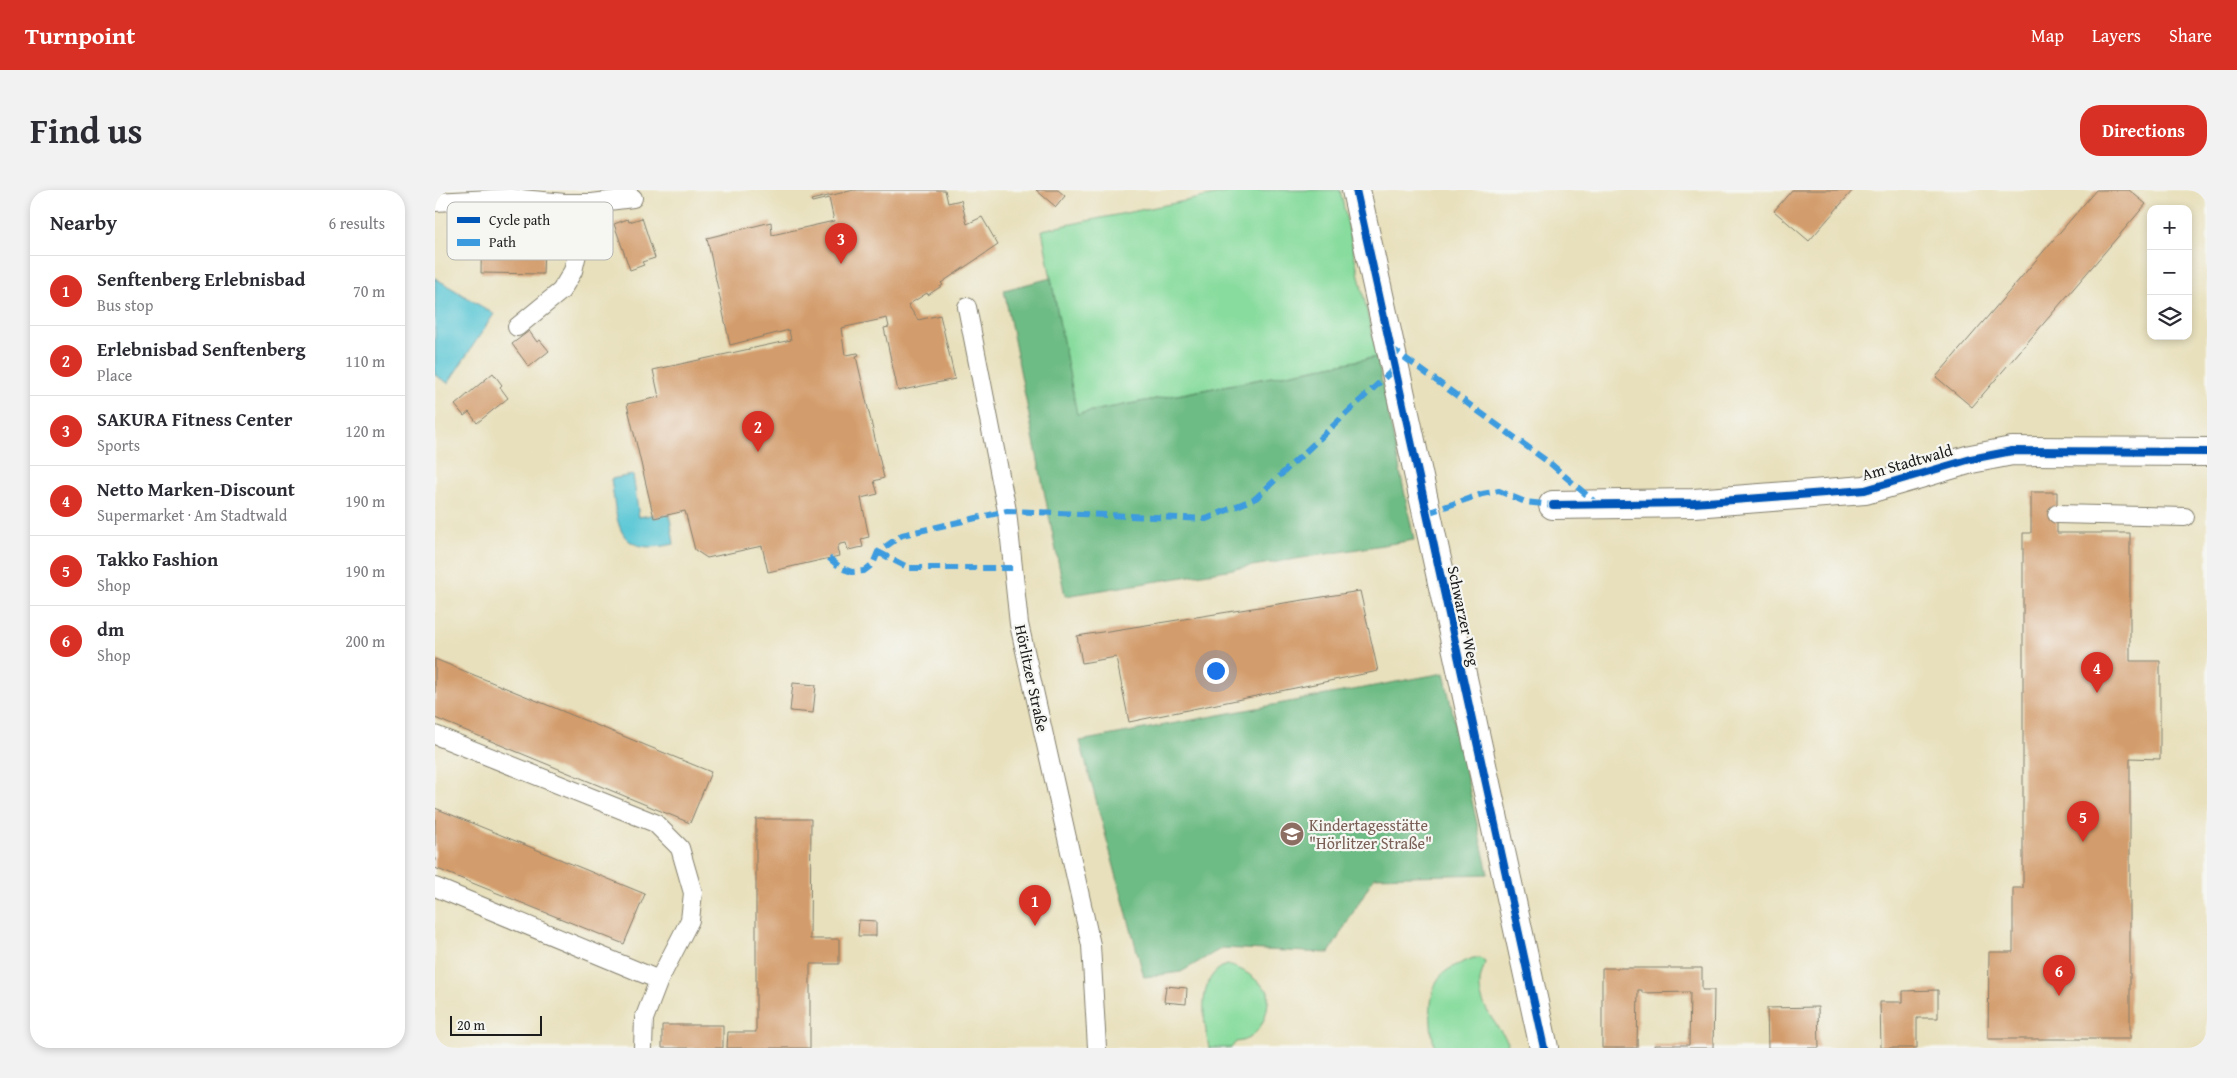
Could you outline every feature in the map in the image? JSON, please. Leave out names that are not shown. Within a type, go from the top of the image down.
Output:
[{"type":"street","name":"Schwarzer Weg","points":[[1355,190],[1544,1048]]},
{"type":"street","name":"Am Stadtwald","points":[[1553,505],[1693,503],[1865,490],[1971,459],[2012,451],[2207,452]]},
{"type":"lane","points":[[435,202],[511,198],[565,202]]},
{"type":"lane","points":[[590,202],[633,198]]},
{"type":"lane","points":[[517,327],[561,291],[573,271],[576,260]]},
{"type":"lane","name":"Hörlitzer Straße","points":[[967,307],[1007,510],[1019,624],[1091,945],[1097,1048]]},
{"type":"lane","points":[[2057,514],[2185,517]]},
{"type":"lane","points":[[435,735],[655,823],[680,848],[693,893],[690,920],[659,980],[644,1019],[643,1048]]},
{"type":"lane","points":[[435,887],[659,980]]},
{"type":"green space","points":[[1239,190],[1340,190],[1377,357],[1076,414],[1042,230]]},
{"type":"green space","points":[[1051,278],[1077,414],[1377,357],[1414,540],[1065,596],[1004,290]]},
{"type":"green space","points":[[1444,673],[1488,874],[1374,877],[1329,953],[1222,948],[1181,972],[1144,977],[1080,741]]},
{"type":"green space","points":[[1473,958],[1480,958],[1485,962],[1480,981],[1482,998],[1489,1013],[1508,1042],[1507,1048],[1435,1048],[1432,1032],[1431,1002],[1435,985],[1446,971]]},
{"type":"green space","points":[[1226,965],[1244,971],[1268,991],[1267,1008],[1262,1024],[1251,1036],[1236,1042],[1231,1048],[1209,1048],[1204,1013],[1206,990],[1216,971]]},
{"type":"water","points":[[435,278],[494,314],[448,383],[435,375]]},
{"type":"water","points":[[633,475],[639,517],[669,512],[674,544],[655,547],[640,546],[630,541],[623,534],[615,510],[611,479]]},
{"type":"building","points":[[854,190],[945,190],[948,203],[961,200],[967,224],[982,217],[998,245],[941,283],[943,285],[928,295],[927,293],[908,305],[918,320],[940,315],[955,379],[898,391],[884,328],[889,327],[887,318],[841,328],[845,355],[858,353],[859,355],[856,356],[884,478],[874,481],[878,494],[861,498],[869,537],[861,539],[863,547],[848,550],[846,543],[840,544],[837,548],[839,556],[768,572],[762,546],[707,558],[695,550],[685,511],[654,518],[627,404],[659,397],[653,370],[791,340],[789,330],[730,345],[707,238],[771,222],[772,235],[834,221],[829,198],[812,202],[811,200]]},
{"type":"building","points":[[1036,190],[1058,190],[1065,196],[1056,207]]},
{"type":"building","points":[[1792,190],[1853,190],[1809,241],[1774,211]]},
{"type":"building","points":[[2096,190],[2129,190],[2146,204],[1972,407],[1936,377]]},
{"type":"building","points":[[642,218],[655,258],[642,262],[644,265],[630,270],[614,224],[628,219],[629,222]]},
{"type":"building","points":[[481,260],[544,260],[543,274],[481,273]]},
{"type":"building","points":[[529,331],[537,342],[540,340],[549,351],[529,367],[512,344]]},
{"type":"building","points":[[493,373],[502,385],[500,387],[508,398],[477,423],[469,412],[464,416],[455,405]]},
{"type":"building","points":[[2031,492],[2057,492],[2057,533],[2130,533],[2130,661],[2160,661],[2160,759],[2130,758],[2130,1039],[1988,1039],[1989,952],[2013,952],[2013,888],[2023,888],[2023,533],[2031,533]]},
{"type":"building","points":[[1360,591],[1378,671],[1129,722],[1116,657],[1082,663],[1077,636]]},
{"type":"building","points":[[435,659],[711,772],[690,823],[435,718]]},
{"type":"building","points":[[793,683],[816,685],[813,713],[790,711]]},
{"type":"building","points":[[435,808],[645,894],[624,944],[435,868]]},
{"type":"building","points":[[756,819],[811,819],[810,939],[839,939],[839,964],[810,964],[810,1048],[727,1048],[728,1032],[756,1032]]},
{"type":"building","points":[[859,920],[876,921],[876,936],[858,936]]},
{"type":"building","points":[[1602,968],[1702,968],[1702,990],[1714,990],[1713,1048],[1654,1048],[1654,1045],[1689,1045],[1690,992],[1642,993],[1642,990],[1638,990],[1637,1048],[1602,1048]]},
{"type":"building","points":[[1166,986],[1187,988],[1186,1004],[1164,1002]]},
{"type":"building","points":[[1938,990],[1938,1018],[1917,1018],[1917,1048],[1881,1048],[1880,1002],[1903,1002],[1903,991]]},
{"type":"building","points":[[1818,1007],[1819,1048],[1768,1048],[1767,1008]]},
{"type":"building","points":[[662,1025],[723,1025],[723,1048],[662,1048]]},
{"type":"marked path","points":[[1390,347],[1551,464],[1597,504]]},
{"type":"marked path","points":[[829,558],[841,568],[852,572],[864,571],[873,564],[878,552],[902,535],[1007,511],[1206,519],[1256,498],[1395,368]]},
{"type":"marked path","points":[[1427,513],[1482,494],[1499,491],[1525,502],[1553,505]]},
{"type":"marked path","points":[[878,552],[909,568],[1013,568]]},
{"type":"cycle path","points":[[1356,190],[1544,1048]]},
{"type":"cycle path","points":[[1553,505],[1694,503],[1865,490],[1971,459],[2012,451],[2207,452]]},
{"type":"place","name":"SAKURA Fitness Center","points":[[841,264]]},
{"type":"place","name":"Erlebnisbad Senftenberg","points":[[758,452]]},
{"type":"place","name":"Netto Marken-Discount","points":[[2097,693]]},
{"type":"place","name":"Kindertagesstätte \"Hörlitzer Straße\"","points":[[1292,834]]},
{"type":"place","name":"Takko Fashion","points":[[2083,842]]},
{"type":"place","name":"Senftenberg Erlebnisbad","points":[[1035,926]]},
{"type":"place","name":"dm","points":[[2059,996]]}]
